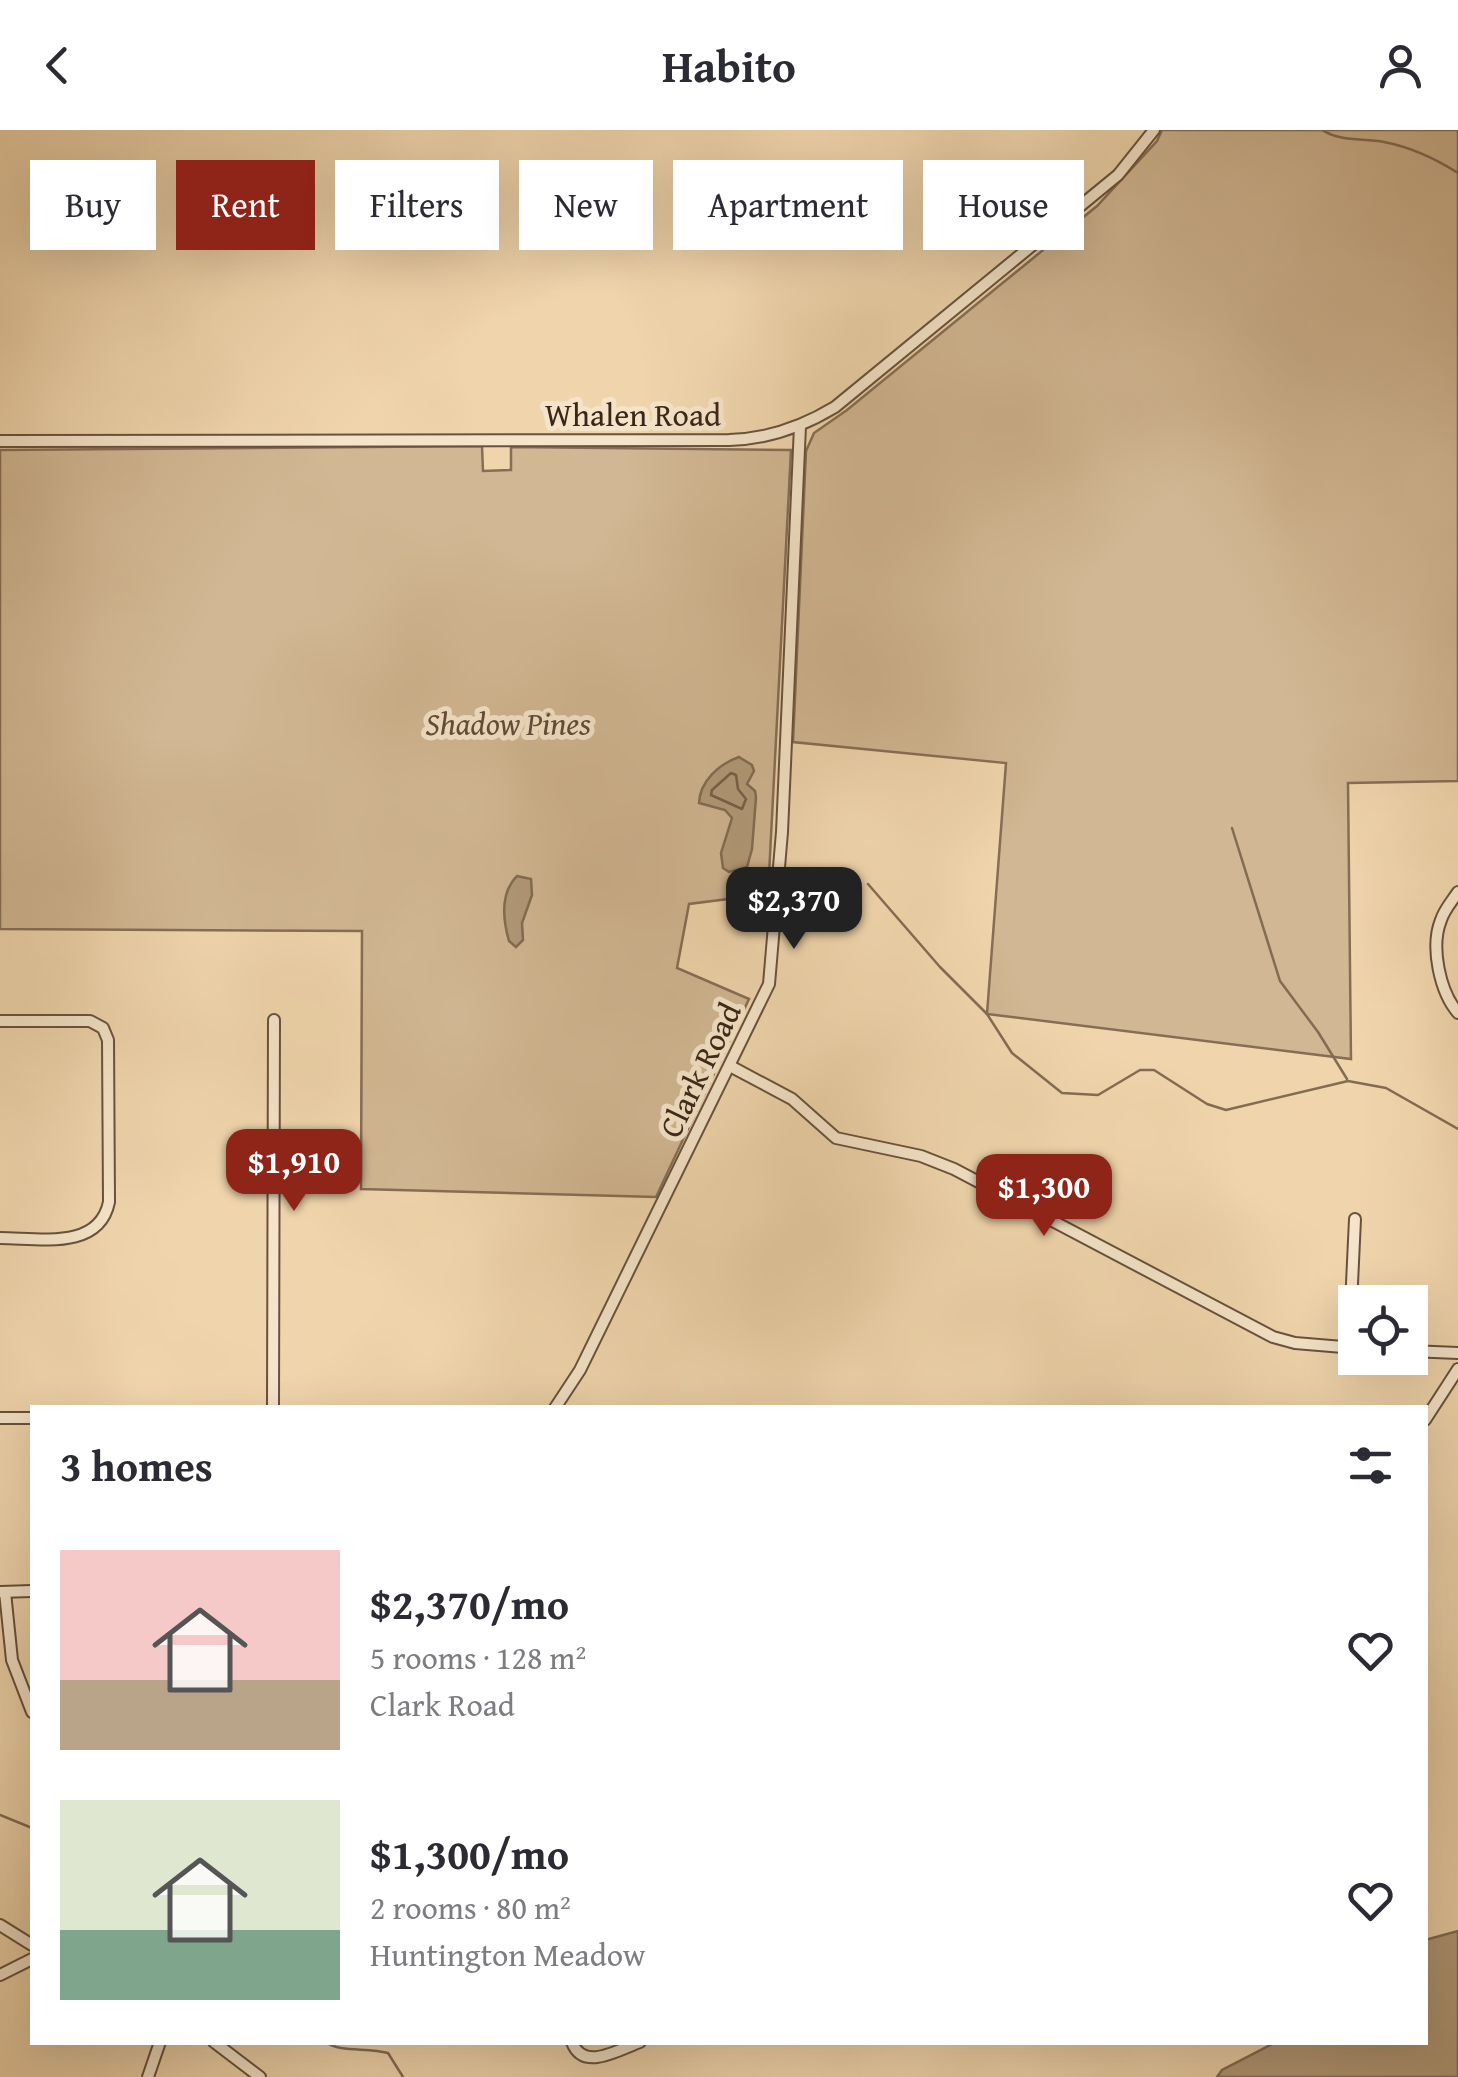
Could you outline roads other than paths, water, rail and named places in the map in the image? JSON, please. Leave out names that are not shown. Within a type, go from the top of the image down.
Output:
[{"type":"street","name":"Whalen Road","points":[[0,441],[729,440],[771,435],[800,426],[835,407],[1118,175],[1154,130]]},
{"type":"street","name":"Clark Road","points":[[557,1405],[580,1370],[764,996],[773,958],[800,426]]},
{"type":"street","points":[[1458,892],[1443,913],[1438,935],[1443,986],[1458,1014]]},
{"type":"street","points":[[0,1020],[90,1021],[103,1028],[108,1040],[109,1130],[109,1202],[98,1225],[77,1237],[0,1238]]},
{"type":"street","points":[[273,1405],[274,1020]]},
{"type":"street","points":[[730,1066],[792,1099],[836,1138],[940,1162],[1274,1337],[1338,1347]]},
{"type":"street","points":[[1353,1285],[1355,1218]]},
{"type":"street","points":[[1428,1352],[1458,1353]]},
{"type":"street","points":[[1428,1415],[1458,1369]]},
{"type":"street","points":[[0,1418],[30,1418]]},
{"type":"street","points":[[30,1591],[3,1592],[12,1660],[30,1707]]},
{"type":"street","points":[[0,1925],[30,1944]]},
{"type":"street","points":[[0,1976],[30,1960]]},
{"type":"street","points":[[148,2077],[159,2045]]},
{"type":"street","points":[[218,2045],[260,2077]]},
{"type":"street","points":[[573,2045],[584,2058],[596,2058],[632,2045]]},
{"type":"water","points":[[739,757],[752,765],[754,771],[747,784],[756,797],[752,849],[747,867],[729,872],[723,868],[721,853],[732,818],[725,810],[699,803],[712,774]]},
{"type":"water","points":[[517,876],[531,879],[532,895],[522,923],[523,940],[516,947],[509,941],[504,907]]},
{"type":"water","points":[[1458,1931],[1458,2077],[1217,2077],[1222,2070],[1270,2045],[1428,2045],[1428,1939]]},
{"type":"waterway","points":[[1322,130],[1344,138],[1403,147],[1458,173]]},
{"type":"waterway","points":[[1232,828],[1280,981],[1347,1079]]},
{"type":"waterway","points":[[868,884],[987,1014],[1012,1053],[1062,1093],[1098,1095],[1140,1070],[1154,1070],[1207,1104],[1226,1110],[1348,1081],[1386,1088],[1458,1129]]},
{"type":"waterway","points":[[0,1815],[30,1827]]},
{"type":"waterway","points":[[332,2045],[388,2053],[403,2077]]},
{"type":"park label","name":"Shadow Pines","points":[[508,724]]}]
